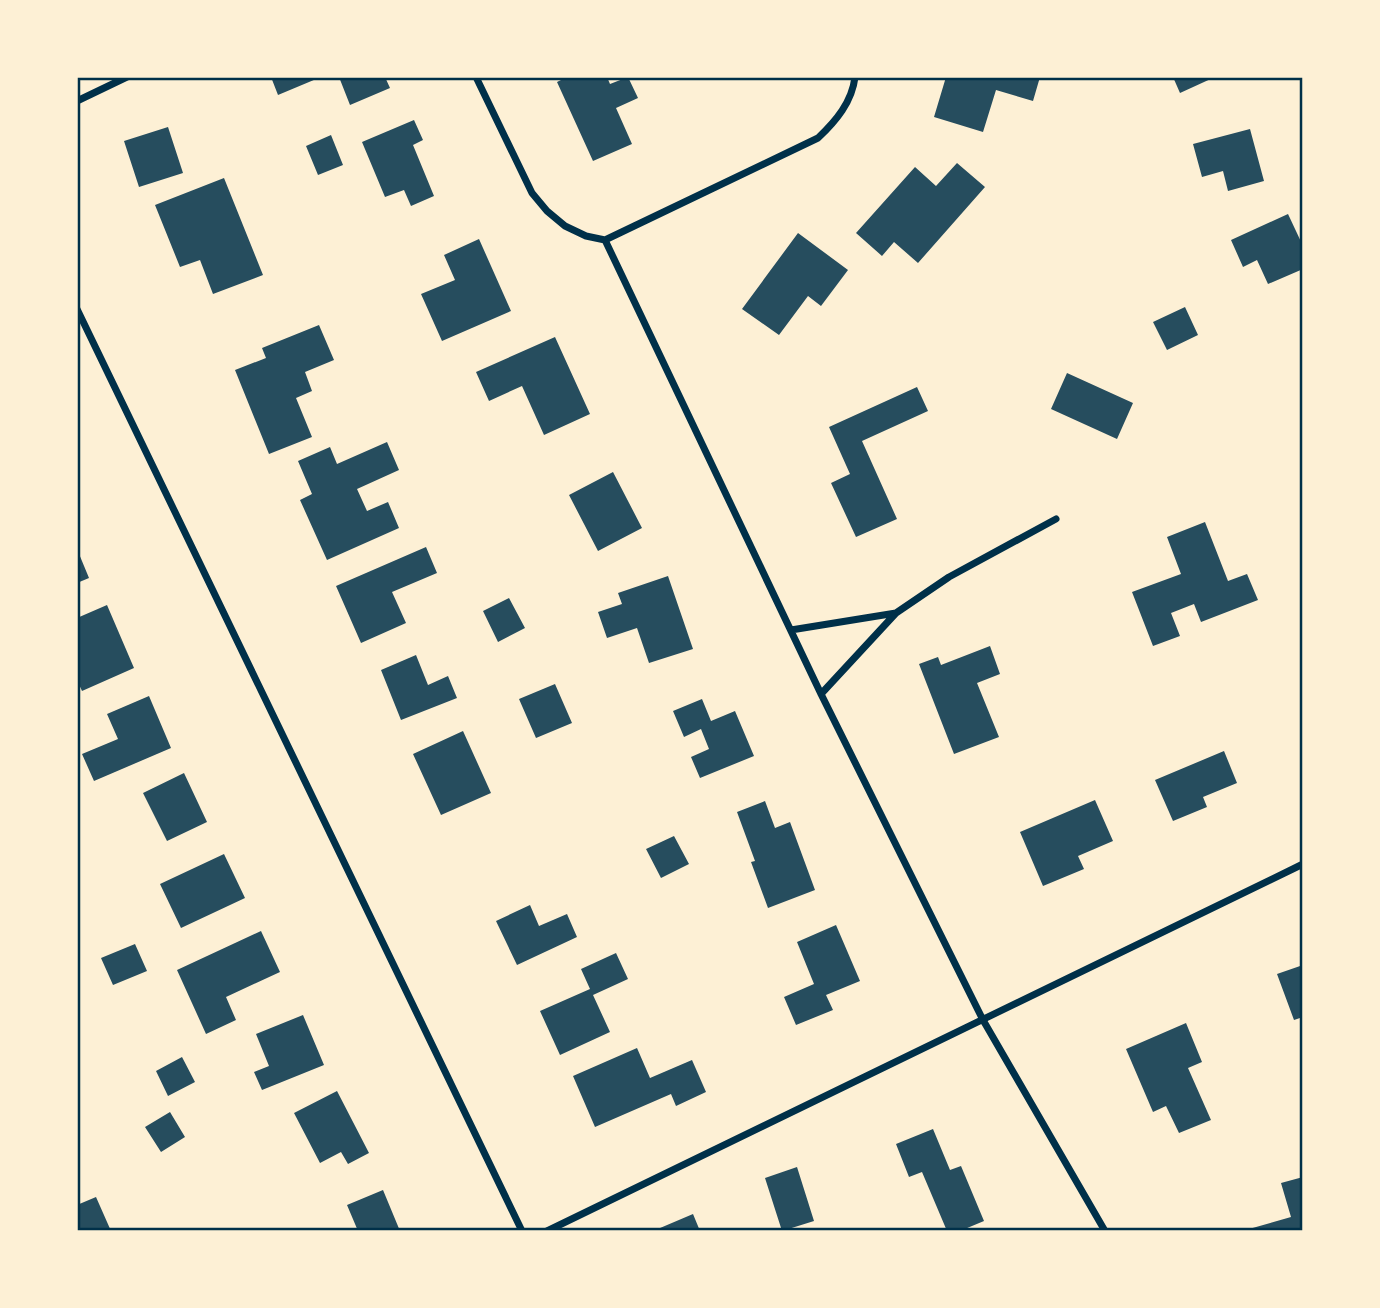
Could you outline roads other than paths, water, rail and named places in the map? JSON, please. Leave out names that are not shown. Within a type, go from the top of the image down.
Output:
[{"type":"street","points":[[77,101],[127,77]]},
{"type":"street","points":[[476,77],[532,193],[547,211],[565,226],[586,236],[605,240],[818,138],[840,114],[855,77]]},
{"type":"street","points":[[605,240],[821,694],[983,1020],[1105,1231]]},
{"type":"street","points":[[77,309],[522,1231]]},
{"type":"street","points":[[821,694],[896,613],[949,577],[1056,519]]},
{"type":"street","points":[[791,630],[896,613]]},
{"type":"street","points":[[547,1231],[1303,864]]}]
